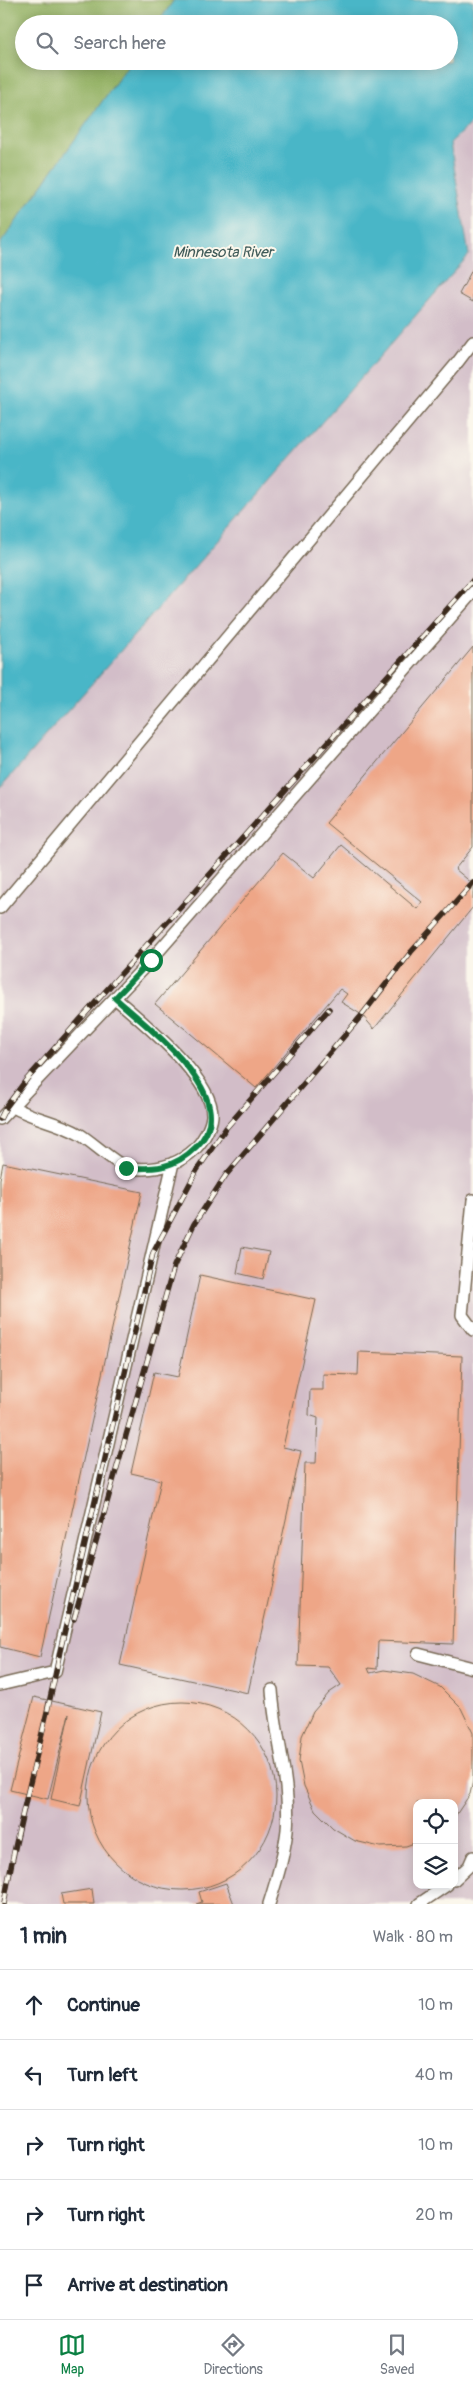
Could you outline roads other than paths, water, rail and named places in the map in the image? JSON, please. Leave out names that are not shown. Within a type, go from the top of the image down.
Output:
[{"type":"lane","points":[[0,908],[473,342]]},
{"type":"lane","points":[[0,1119],[115,998],[473,592]]},
{"type":"lane","points":[[12,1108],[31,1117],[78,1133],[126,1168],[159,1169],[186,1157],[202,1142],[212,1116],[205,1089],[176,1054],[115,998]]},
{"type":"lane","points":[[0,1685],[55,1672],[173,1163]]},
{"type":"lane","points":[[473,1200],[462,1315],[473,1330]]},
{"type":"lane","points":[[418,1654],[473,1668]]},
{"type":"lane","points":[[269,1904],[283,1860],[287,1828],[285,1784],[272,1690]]},
{"type":"lane","points":[[458,1876],[469,1866],[473,1857]]},
{"type":"lane","points":[[420,1904],[441,1889]]},
{"type":"water","name":"Minnesota River","points":[[174,0],[473,0],[473,121],[450,143],[469,255],[0,788],[0,244],[125,70],[458,70],[458,15],[163,15]]},
{"type":"railway","points":[[0,1119],[6,1107],[27,1079],[473,580]]},
{"type":"railway","points":[[74,1619],[174,1266],[194,1224],[226,1175],[362,1015],[411,952],[473,883]]},
{"type":"railway","points":[[4,1904],[16,1841],[153,1253],[197,1170],[226,1128],[329,1009]]}]
